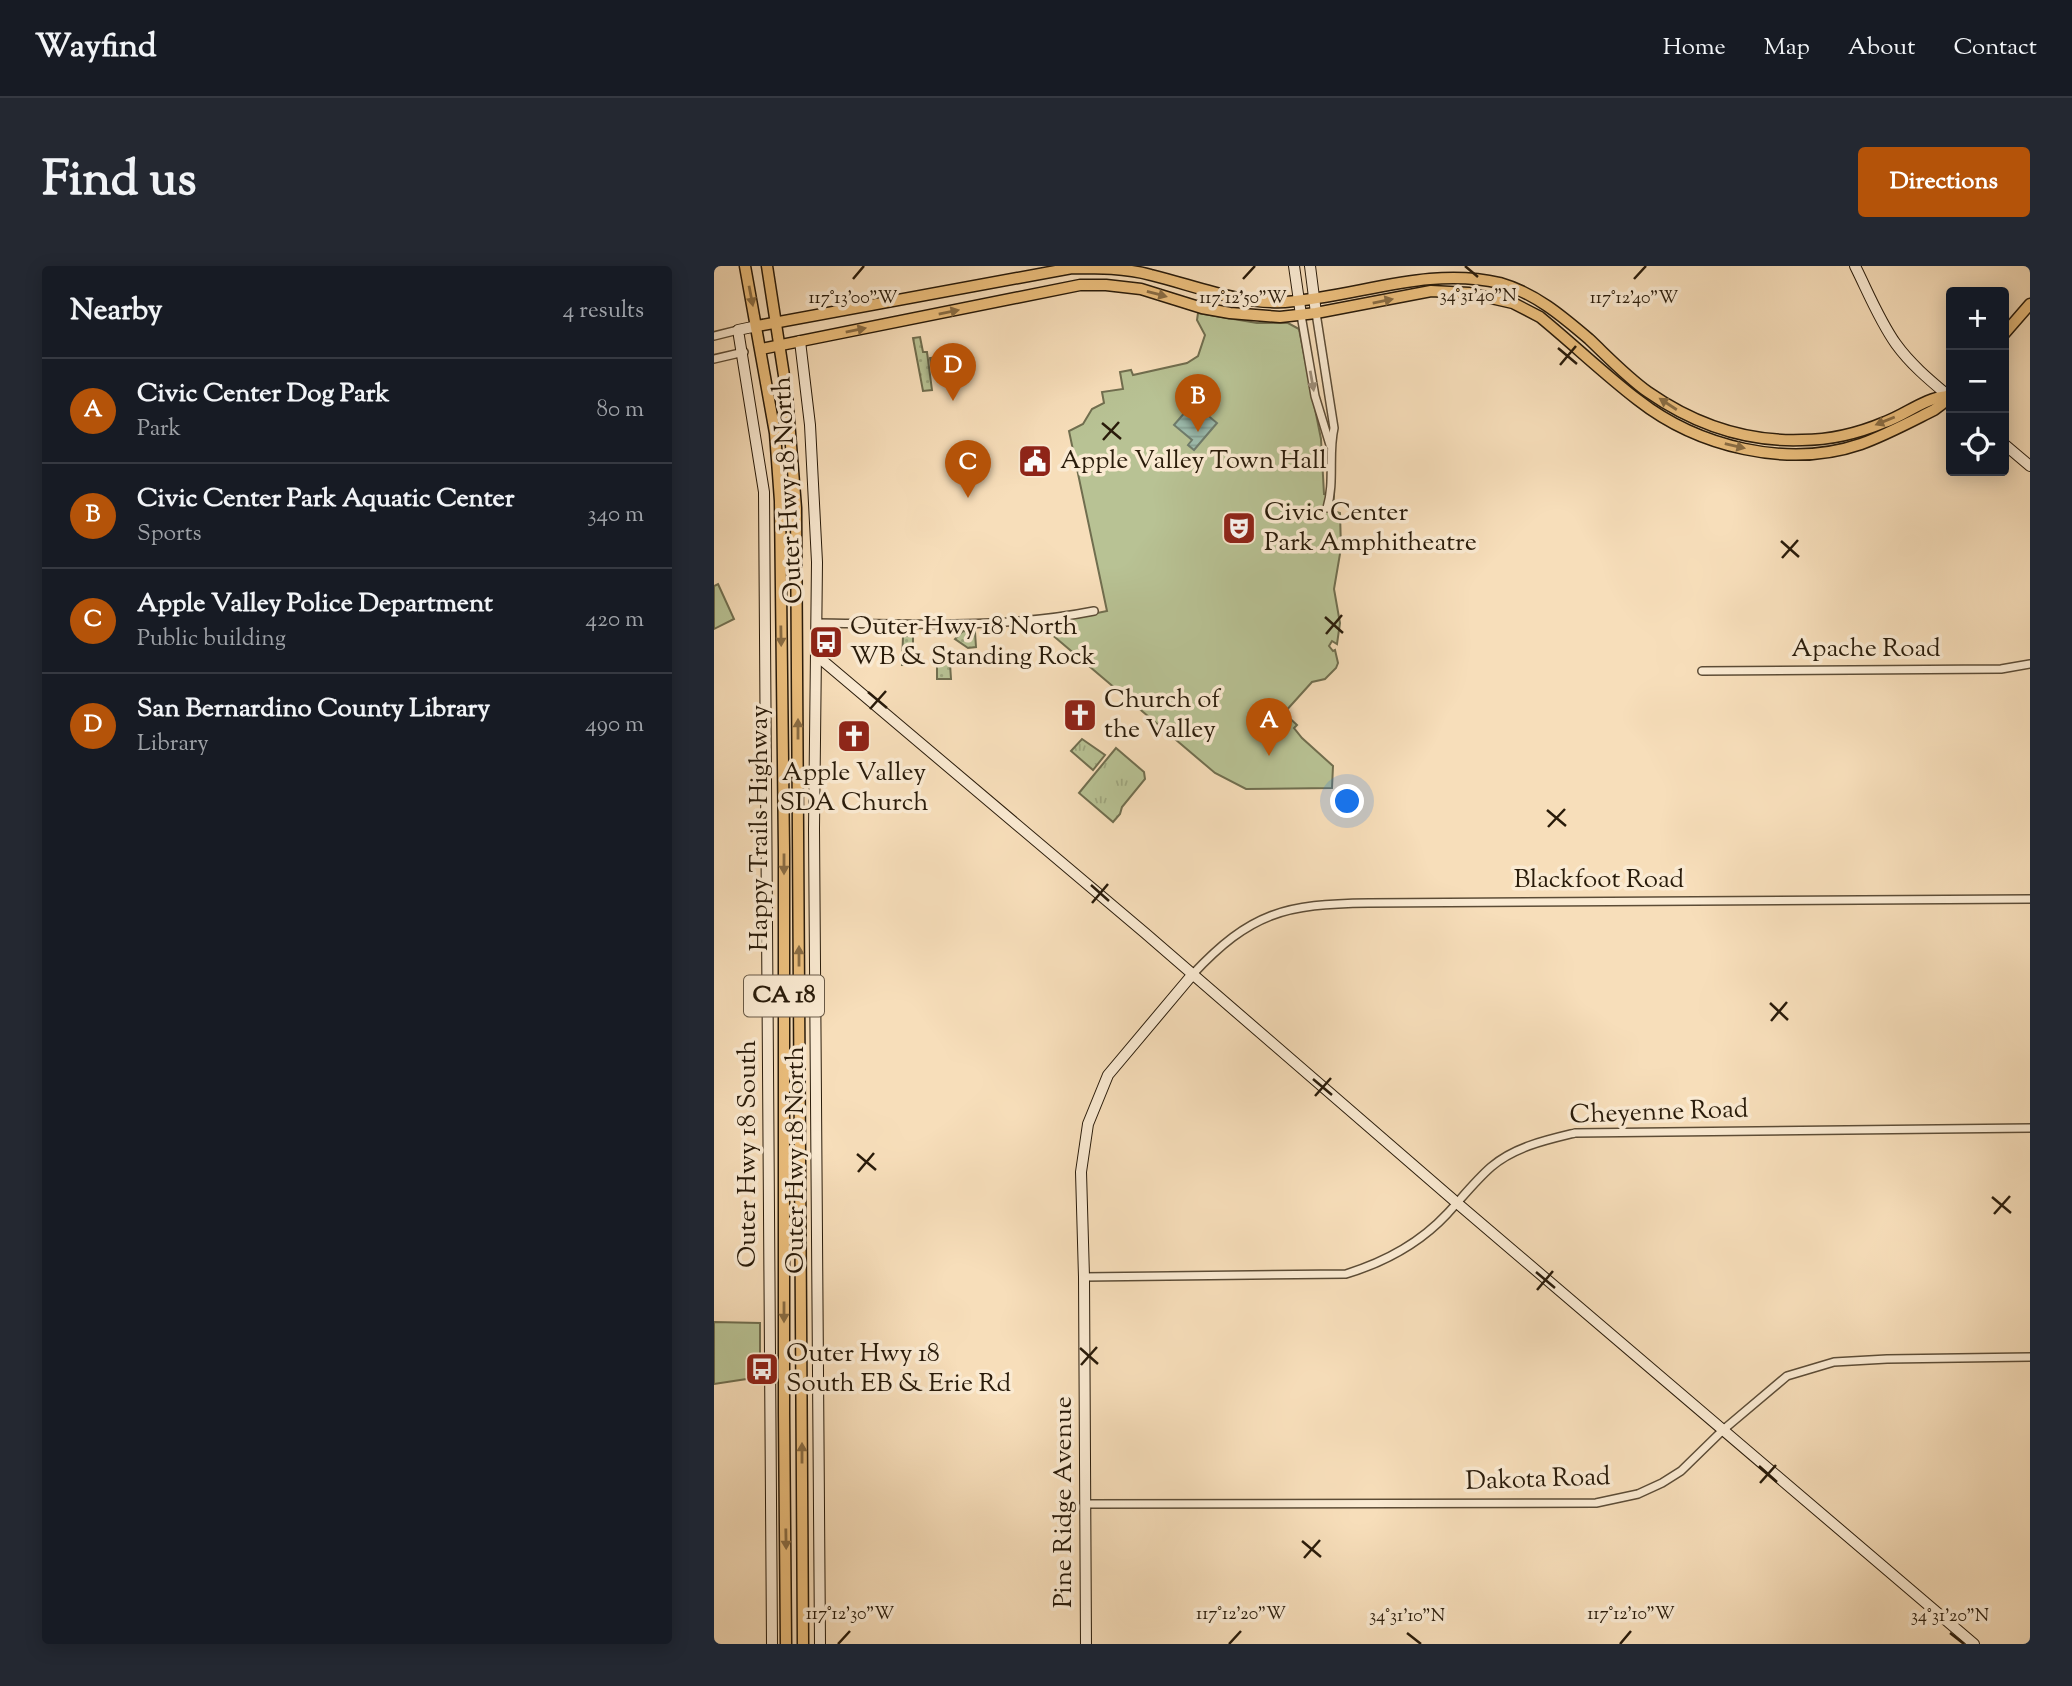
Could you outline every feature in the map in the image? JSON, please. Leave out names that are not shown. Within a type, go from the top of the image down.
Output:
[{"type":"main road","name":"Happy Trails Highway","points":[[745,266],[775,433],[780,501],[786,1644]]},
{"type":"main road","name":"Happy Trails Highway","points":[[767,266],[788,408],[796,508],[803,1644]]},
{"type":"main road","points":[[757,326],[1072,268],[1140,272],[1220,296],[1261,302],[1314,298],[1428,276],[1471,277],[1502,284],[1543,302],[1646,390],[1707,425],[1732,432],[1768,439],[1819,440],[1886,422],[1934,397],[1946,396]]},
{"type":"main road","points":[[761,349],[1080,285],[1141,289],[1202,308],[1280,317],[1316,313],[1431,291],[1469,293],[1513,303],[1540,317],[1639,401],[1667,420],[1711,439],[1763,452],[1800,454],[1860,444],[1934,410],[1946,400]]},
{"type":"main road","points":[[2009,328],[2030,304]]},
{"type":"street","points":[[1294,266],[1315,396],[1330,446]]},
{"type":"street","points":[[1310,266],[1334,428],[1330,446],[1327,508]]},
{"type":"street","points":[[1856,266],[1895,343],[1917,368],[1946,393]]},
{"type":"street","points":[[714,336],[757,326]]},
{"type":"street","name":"Outer Hwy 18 South","points":[[738,330],[744,352],[764,492],[772,1644]]},
{"type":"street","name":"Outer Hwy 18 North","points":[[800,341],[816,496],[814,829],[820,1644]]},
{"type":"street","points":[[714,359],[761,349]]},
{"type":"street","points":[[2009,448],[2030,466]]},
{"type":"street","points":[[817,623],[970,624],[1055,619],[1094,611]]},
{"type":"street","points":[[816,655],[1974,1644]]},
{"type":"street","name":"Apache Road","points":[[1702,671],[2001,669],[2030,664]]},
{"type":"street","name":"Blackfoot Road","points":[[1192,975],[1214,951],[1263,918],[1306,905],[1369,902],[2030,899]]},
{"type":"street","name":"Pine Ridge Avenue","points":[[1086,1644],[1081,1172],[1088,1124],[1108,1075],[1192,975]]},
{"type":"street","name":"Cheyenne Road","points":[[1084,1277],[1346,1274],[1378,1263],[1412,1244],[1430,1230],[1492,1166],[1532,1144],[1575,1133],[2030,1128]]},
{"type":"street","name":"Dakota Road","points":[[1085,1504],[1596,1503],[1623,1499],[1662,1483],[1681,1471],[1723,1430],[1787,1376],[1834,1362],[2030,1357]]},
{"type":"green space","points":[[1198,313],[1257,323],[1288,323],[1299,329],[1321,439],[1324,494],[1334,495],[1333,511],[1340,513],[1341,548],[1334,589],[1340,623],[1337,644],[1332,641],[1329,646],[1335,650],[1338,663],[1336,668],[1325,679],[1312,682],[1284,713],[1297,725],[1294,728],[1302,738],[1333,766],[1332,788],[1246,789],[1215,773],[1050,633],[1049,623],[1107,611],[1069,431],[1083,424],[1092,409],[1104,403],[1102,392],[1123,389],[1120,372],[1131,370],[1133,375],[1187,363],[1198,356],[1205,335],[1197,320]]},
{"type":"green space","points":[[920,337],[923,352],[927,352],[932,390],[923,391],[913,338]]},
{"type":"green space","points":[[961,353],[962,359],[931,365],[930,358]]},
{"type":"green space","points":[[718,584],[734,619],[714,629],[714,586]]},
{"type":"green space","points":[[963,631],[975,632],[976,647],[968,648],[955,639]]},
{"type":"green space","points":[[903,636],[913,636],[913,665],[902,665]]},
{"type":"green space","points":[[940,653],[950,664],[951,679],[937,679],[937,657]]},
{"type":"green space","points":[[1082,739],[1105,755],[1093,770],[1071,751]]},
{"type":"green space","points":[[1116,748],[1144,772],[1145,779],[1113,822],[1079,793]]},
{"type":"green space","points":[[714,1322],[760,1323],[760,1366],[753,1378],[714,1384]]},
{"type":"shaded area","points":[[1193,403],[1217,423],[1194,450],[1188,445],[1192,440],[1174,425]]},
{"type":"place","name":"San Bernardino County Library","points":[[953,401]]},
{"type":"place","name":"Civic Center Park Aquatic Center","points":[[1198,432]]},
{"type":"place","name":"Apple Valley Town Hall","points":[[1035,461]]},
{"type":"place","name":"Apple Valley Police Department","points":[[968,498]]},
{"type":"place","name":"Civic Center Park Amphitheatre","points":[[1239,528]]},
{"type":"place","name":"Outer Hwy 18 North WB & Standing Rock","points":[[826,642]]},
{"type":"place","name":"Church of the Valley","points":[[1080,715]]},
{"type":"place","name":"Apple Valley SDA Church","points":[[854,736]]},
{"type":"place","name":"Civic Center Dog Park","points":[[1269,756]]},
{"type":"place","name":"Outer Hwy 18 South EB & Erie Rd","points":[[762,1369]]}]
